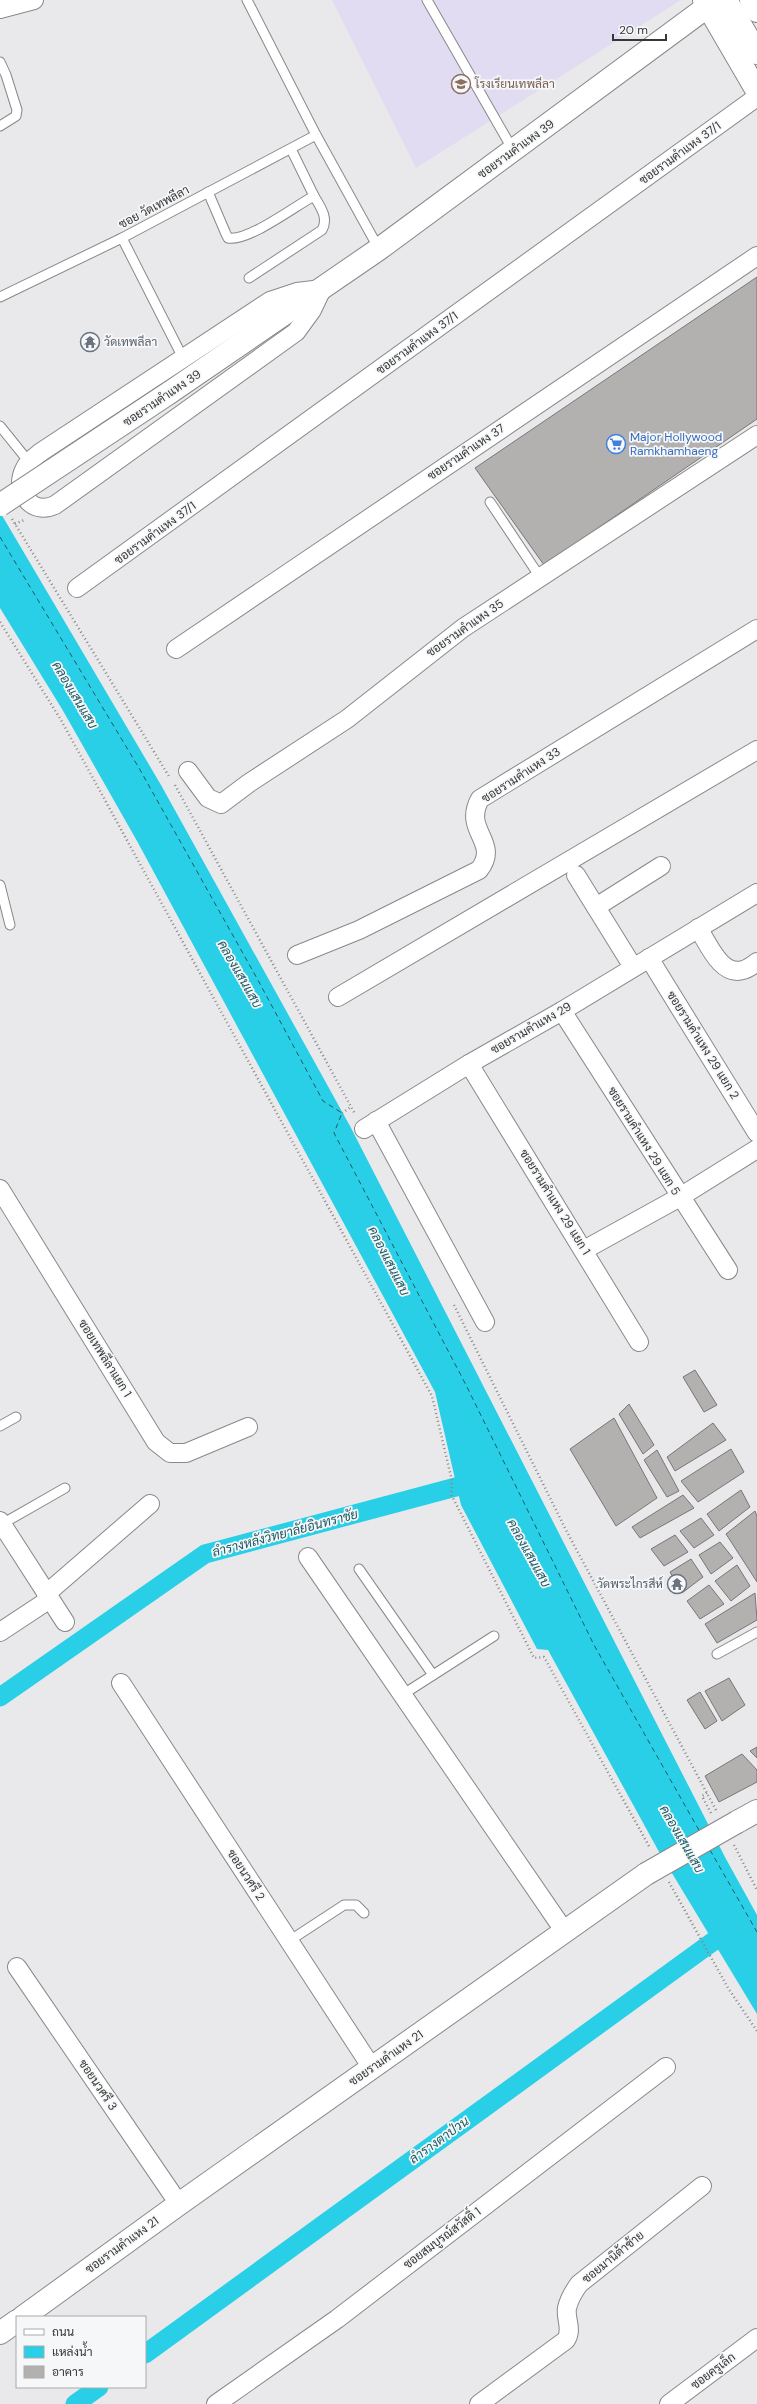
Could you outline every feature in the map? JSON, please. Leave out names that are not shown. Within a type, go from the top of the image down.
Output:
[{"type":"main road","points":[[750,0],[757,11]]},
{"type":"main road","name":"ซอยรามคำแหง 39","points":[[6,512],[169,393],[379,249],[713,2]]},
{"type":"main road","points":[[713,2],[757,53]]},
{"type":"main road","points":[[713,2],[757,91]]},
{"type":"main road","name":"ซอยรามคำแหง 21","points":[[24,2316],[179,2204],[646,1874],[757,1811]]},
{"type":"main road","points":[[0,2334],[16,2322]]},
{"type":"street","points":[[0,9],[34,0]]},
{"type":"street","name":"ซอยรามคำแหง 37/1","points":[[77,588],[757,97]]},
{"type":"street","name":"ซอยรามคำแหง 37","points":[[176,649],[757,256]]},
{"type":"street","name":"ซอยรามคำแหง 39","points":[[322,289],[312,310],[296,332],[55,505],[42,509],[31,504],[22,492],[21,485],[24,470],[29,462],[62,437],[270,301],[297,292],[322,289]]},
{"type":"street","name":"ซอยรามคำแหง 35","points":[[188,771],[208,798],[215,803],[222,804],[249,783],[347,719],[446,640],[757,435]]},
{"type":"street","name":"ซอยรามคำแหง 33","points":[[297,956],[359,930],[479,870],[485,863],[486,848],[475,825],[474,810],[480,799],[757,629]]},
{"type":"street","points":[[338,997],[757,750]]},
{"type":"street","points":[[596,907],[661,866]]},
{"type":"street","points":[[576,875],[633,967]]},
{"type":"street","name":"ซอยรามคำแหง 29","points":[[370,1125],[469,1064],[562,1011],[757,893]]},
{"type":"street","points":[[698,928],[722,965],[732,970],[743,970],[757,962]]},
{"type":"street","name":"ซอยรามคำแหง 29 แยก 2","points":[[649,958],[757,1133]]},
{"type":"street","name":"ซอยรามคำแหง 29 แยก 5","points":[[562,1011],[728,1270]]},
{"type":"street","name":"ซอยรามคำแหง 29 แยก 1","points":[[469,1064],[639,1342]]},
{"type":"street","points":[[370,1125],[485,1322]]},
{"type":"street","points":[[584,1250],[680,1197],[757,1148]]},
{"type":"street","name":"ซอยเทพลีลาแยก 1","points":[[0,1189],[156,1442],[170,1453],[186,1453],[248,1427]]},
{"type":"street","points":[[0,1632],[48,1597],[150,1504]]},
{"type":"street","points":[[1,1523],[65,1622]]},
{"type":"street","points":[[308,1557],[565,1932]]},
{"type":"street","name":"ซอยนวศรี 2","points":[[121,1683],[372,2068]]},
{"type":"street","name":"ซอยนวศรี 3","points":[[17,1967],[179,2204]]},
{"type":"street","name":"ซอยสมบูรณ์สวัสดิ์ 1","points":[[216,2404],[337,2319],[666,2067]]},
{"type":"street","name":"ซอยมานิต้าซ้าย","points":[[479,2404],[566,2340],[569,2328],[566,2310],[572,2295],[579,2284],[702,2186]]},
{"type":"street","name":"ซอยครูเล็ก","points":[[669,2404],[757,2338]]},
{"type":"lane","points":[[247,0],[316,135],[379,249]]},
{"type":"lane","points":[[427,0],[513,150]]},
{"type":"lane","points":[[0,62],[6,75],[17,110],[16,116],[0,126]]},
{"type":"lane","name":"ซอย วัดเทพลีลา","points":[[0,297],[122,238],[316,135]]},
{"type":"lane","points":[[249,278],[322,230],[325,219],[291,149]]},
{"type":"lane","points":[[208,192],[228,238],[234,239],[260,229],[314,196]]},
{"type":"lane","points":[[122,238],[183,358]]},
{"type":"lane","points":[[0,426],[29,462]]},
{"type":"lane","points":[[490,502],[540,577]]},
{"type":"lane","points":[[0,885],[10,925]]},
{"type":"lane","points":[[0,1426],[16,1417]]},
{"type":"lane","points":[[1,1523],[65,1488]]},
{"type":"lane","points":[[359,1569],[433,1675]]},
{"type":"lane","points":[[717,1654],[757,1632]]},
{"type":"lane","points":[[402,1695],[494,1636]]},
{"type":"lane","points":[[289,1941],[344,1905],[356,1905],[364,1913]]},
{"type":"path","points":[[6,512],[156,752],[351,1107],[370,1125]]},
{"type":"path","points":[[0,622],[61,720],[432,1396],[452,1481],[451,1494],[534,1658],[544,1657],[653,1853]]},
{"type":"path","points":[[342,1113],[351,1107]]},
{"type":"path","points":[[451,1300],[567,1532],[727,1828],[757,1890]]},
{"type":"path","points":[[707,1793],[702,1796],[727,1828]]},
{"type":"path","points":[[667,1879],[728,1988],[757,2031]]},
{"type":"shaded area","name":"โรงเรียนเทพลีลา","points":[[332,0],[681,0],[416,168]]},
{"type":"water","name":"คลองแสนแสบ","points":[[0,512],[161,785],[350,1126],[726,1859],[757,1915],[757,2014],[658,1850],[548,1650],[537,1649],[461,1505],[435,1392],[137,841],[62,709],[0,608]]},
{"type":"building","name":"Major Hollywood Ramkhamhaeng","points":[[757,277],[757,419],[544,565],[475,468]]},
{"type":"building","points":[[695,1370],[717,1405],[704,1412],[683,1377]]},
{"type":"building","points":[[629,1404],[654,1445],[643,1454],[619,1414]]},
{"type":"building","points":[[614,1418],[657,1498],[616,1526],[570,1449]]},
{"type":"building","points":[[713,1423],[726,1440],[675,1471],[667,1457]]},
{"type":"building","points":[[731,1449],[744,1472],[698,1502],[681,1481]]},
{"type":"building","points":[[657,1450],[679,1491],[667,1497],[644,1460]]},
{"type":"building","points":[[741,1490],[750,1507],[719,1531],[707,1514]]},
{"type":"building","points":[[683,1495],[694,1508],[640,1538],[632,1527]]},
{"type":"building","points":[[755,1511],[757,1516],[757,1582],[726,1534]]},
{"type":"building","points":[[701,1518],[714,1535],[694,1548],[680,1531]]},
{"type":"building","points":[[675,1535],[688,1552],[664,1566],[651,1549]]},
{"type":"building","points":[[720,1542],[733,1558],[711,1574],[699,1555]]},
{"type":"building","points":[[691,1559],[703,1577],[682,1593],[670,1572]]},
{"type":"building","points":[[737,1565],[750,1586],[731,1601],[715,1581]]},
{"type":"building","points":[[709,1585],[724,1604],[700,1619],[687,1601]]},
{"type":"building","points":[[755,1593],[757,1620],[717,1643],[705,1624]]},
{"type":"building","points":[[729,1678],[745,1705],[722,1721],[705,1691]]},
{"type":"building","points":[[700,1692],[717,1721],[705,1729],[687,1700]]},
{"type":"building","points":[[757,1747],[757,1758],[750,1751]]},
{"type":"building","points":[[742,1754],[757,1770],[757,1782],[719,1802],[705,1776]]},
{"type":"waterway","name":"ลำรางหลังวิทยาลัยอินทราชัย","points":[[0,1697],[205,1554],[482,1480]]},
{"type":"waterway","name":"ลำรางตาป่วน","points":[[146,2353],[733,1927]]},
{"type":"waterway","name":"ลำรางตาป่วน","points":[[75,2404],[98,2388]]},
{"type":"ferry route","points":[[0,537],[139,768],[259,982],[323,1101],[342,1113],[334,1133],[466,1385],[594,1645],[700,1832]]},
{"type":"ferry route","points":[[710,1850],[757,1932]]},
{"type":"place","name":"โรงเรียนเทพลีลา","points":[[461,84]]},
{"type":"place","name":"วัดเทพลีลา","points":[[90,342]]},
{"type":"place","name":"Major Hollywood Ramkhamhaeng","points":[[616,444]]},
{"type":"place","name":"วัดพระไกรสีห์","points":[[677,1584]]}]
